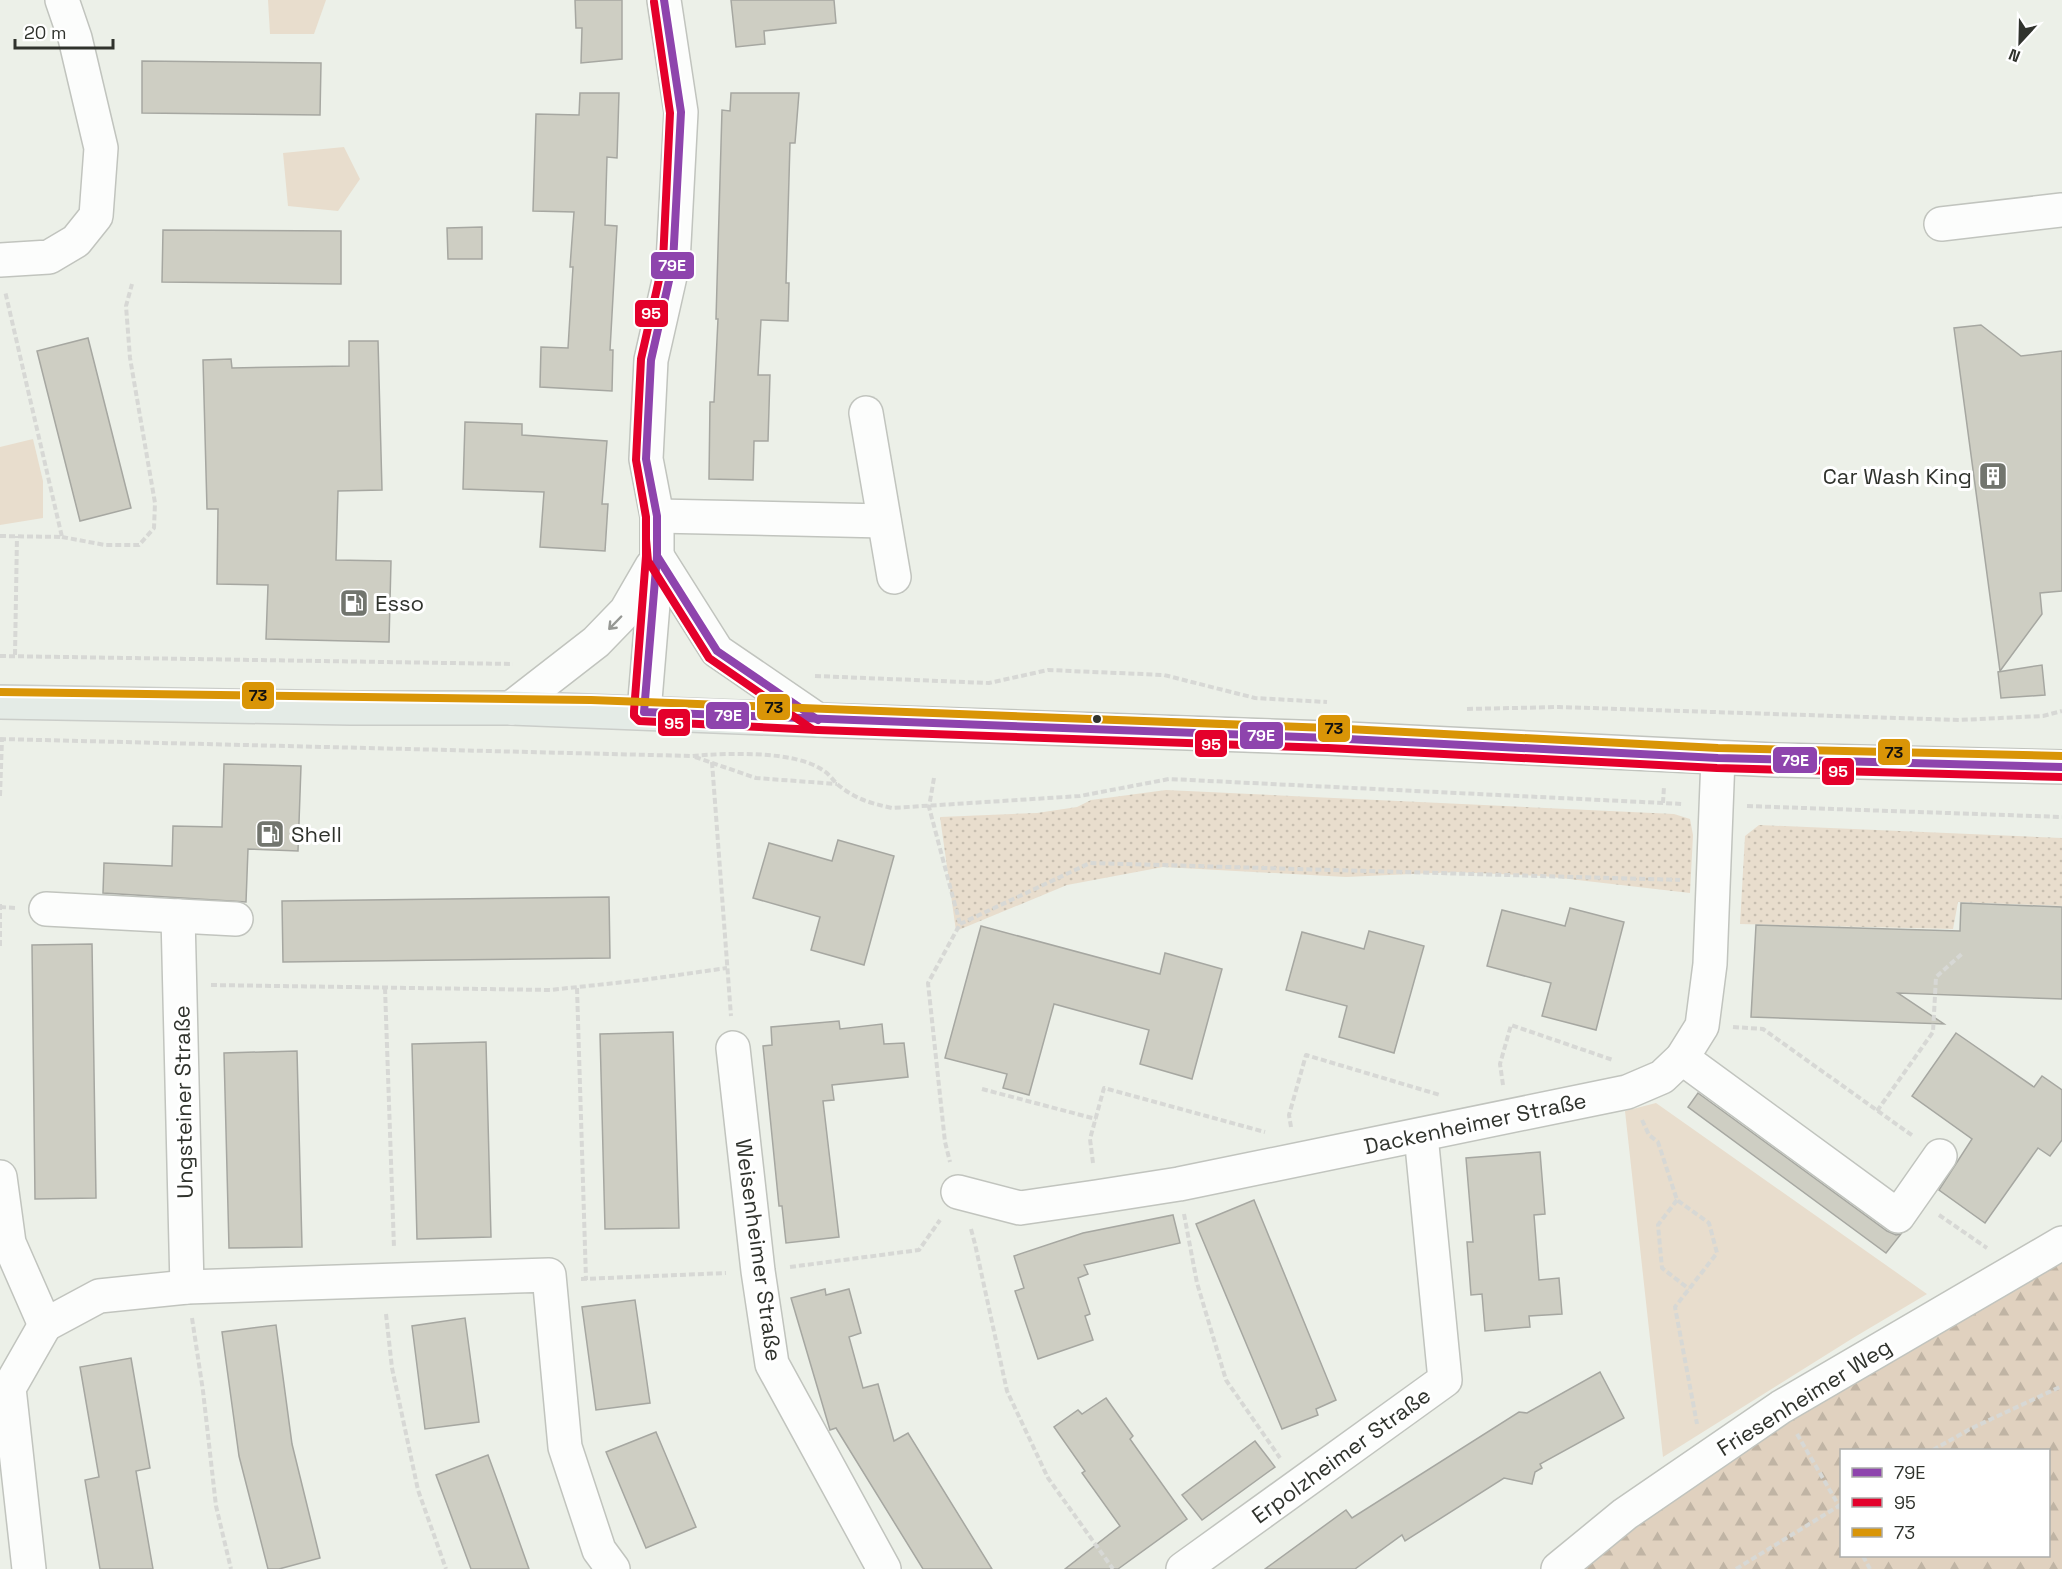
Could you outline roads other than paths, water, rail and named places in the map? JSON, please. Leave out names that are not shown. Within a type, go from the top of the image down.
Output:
[{"type":"main road","points":[[0,702],[350,708],[511,708],[818,720]]},
{"type":"street","points":[[3,275],[49,257],[76,241],[96,216],[101,148],[75,38],[62,0]]},
{"type":"street","points":[[644,712],[657,556],[657,516],[646,459],[651,360],[673,262],[681,112],[664,0]]},
{"type":"street","points":[[1941,224],[2062,210]]},
{"type":"street","points":[[866,413],[894,577]]},
{"type":"street","points":[[657,516],[884,521]]},
{"type":"street","points":[[511,708],[596,642],[626,611],[657,556]]},
{"type":"street","points":[[657,556],[717,651],[818,720],[1328,738],[1718,758],[2062,767]]},
{"type":"street","points":[[2005,765],[2062,742]]},
{"type":"street","name":"Dackenheimer Straße","points":[[958,1192],[1020,1208],[1179,1184],[1295,1149],[1421,1135],[1507,1115],[1628,1092],[1662,1077],[1682,1058],[1702,1026],[1710,964],[1718,758]]},
{"type":"street","points":[[46,909],[236,919]]},
{"type":"street","name":"Ungsteiner Straße","points":[[178,916],[187,1287]]},
{"type":"street","name":"Weisenheimer Straße","points":[[733,1048],[758,1272],[772,1364],[884,1569]]},
{"type":"street","points":[[1682,1058],[1898,1216],[1940,1156]]},
{"type":"street","name":"Erpolzheimer Straße","points":[[1183,1569],[1445,1380],[1421,1135]]},
{"type":"street","points":[[0,1177],[9,1243],[45,1325]]},
{"type":"street","name":"Friesenheimer Weg","points":[[1558,1569],[1624,1514],[1781,1407],[2062,1243]]},
{"type":"street","points":[[29,1569],[8,1437],[9,1388],[45,1325],[99,1296],[187,1287],[549,1275],[565,1447],[599,1550],[613,1569]]},
{"type":"place","name":"Car Wash King","points":[[1993,476]]},
{"type":"place","name":"Esso","points":[[354,603]]},
{"type":"place","name":"Shell","points":[[270,834]]}]
